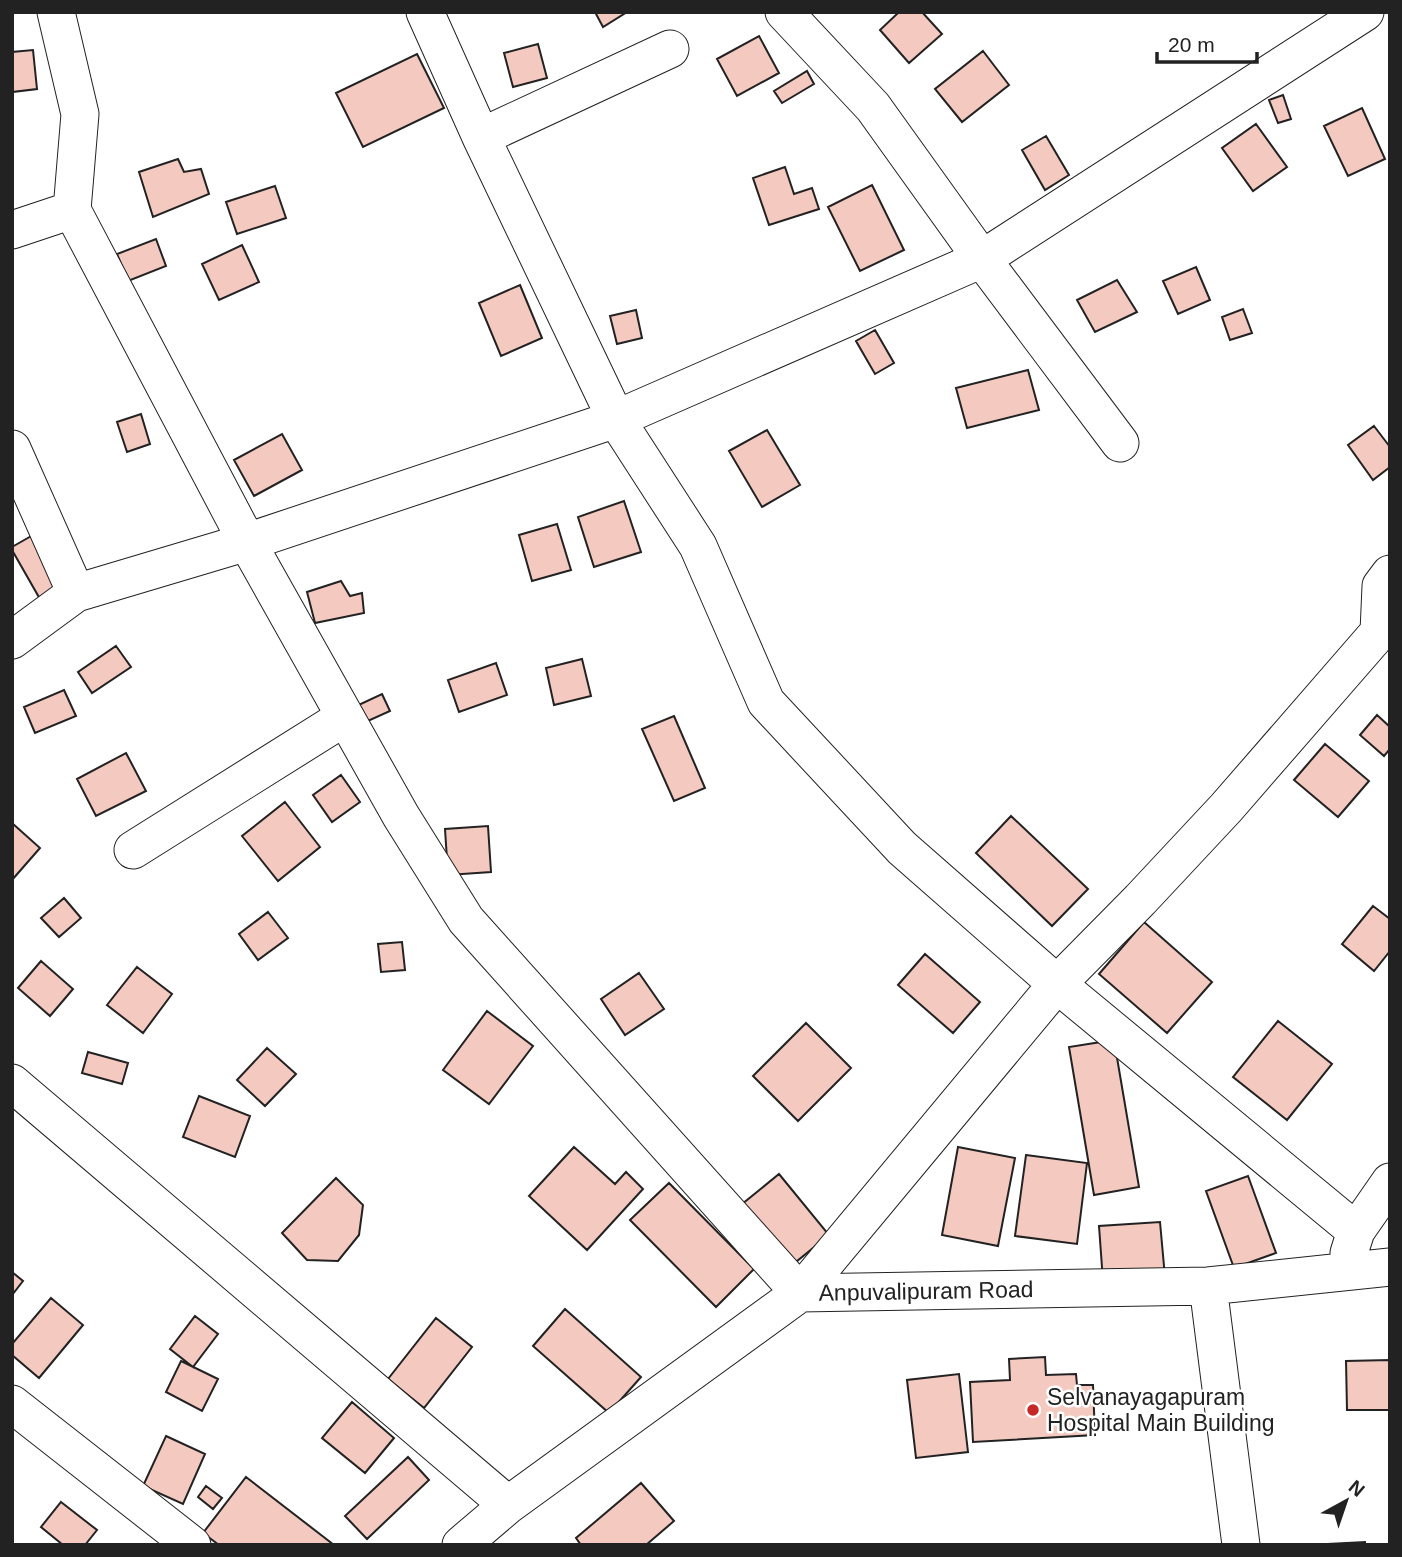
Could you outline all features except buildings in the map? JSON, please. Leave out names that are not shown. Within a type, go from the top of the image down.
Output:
[{"type":"street","points":[[56,12],[80,114],[72,210],[247,542],[401,816],[466,920],[800,1293],[1057,984],[1216,818],[1380,632],[1381,586],[1390,574]]},
{"type":"street","points":[[425,12],[481,137],[616,419],[698,546],[766,702],[902,848],[1057,984],[1356,1231]]},
{"type":"street","points":[[784,12],[873,107],[982,259],[1120,443]]},
{"type":"street","points":[[12,640],[76,593],[247,542],[616,419],[982,259],[1365,12]]},
{"type":"street","points":[[481,137],[670,49]]},
{"type":"street","points":[[12,230],[72,210]]},
{"type":"street","points":[[12,449],[76,593]]},
{"type":"street","points":[[134,850],[345,717]]},
{"type":"street","points":[[12,1083],[508,1505]]},
{"type":"street","points":[[1343,1271],[1356,1231],[1390,1182]]},
{"type":"street","name":"Anpuvalipuram Road","points":[[461,1545],[508,1505],[800,1293],[1208,1286],[1390,1267]]},
{"type":"street","points":[[1208,1286],[1241,1545]]},
{"type":"street","points":[[12,1404],[192,1545]]},
{"type":"place","name":"Selvanayagapuram Hospital Main Building","points":[[1033,1410]]}]
